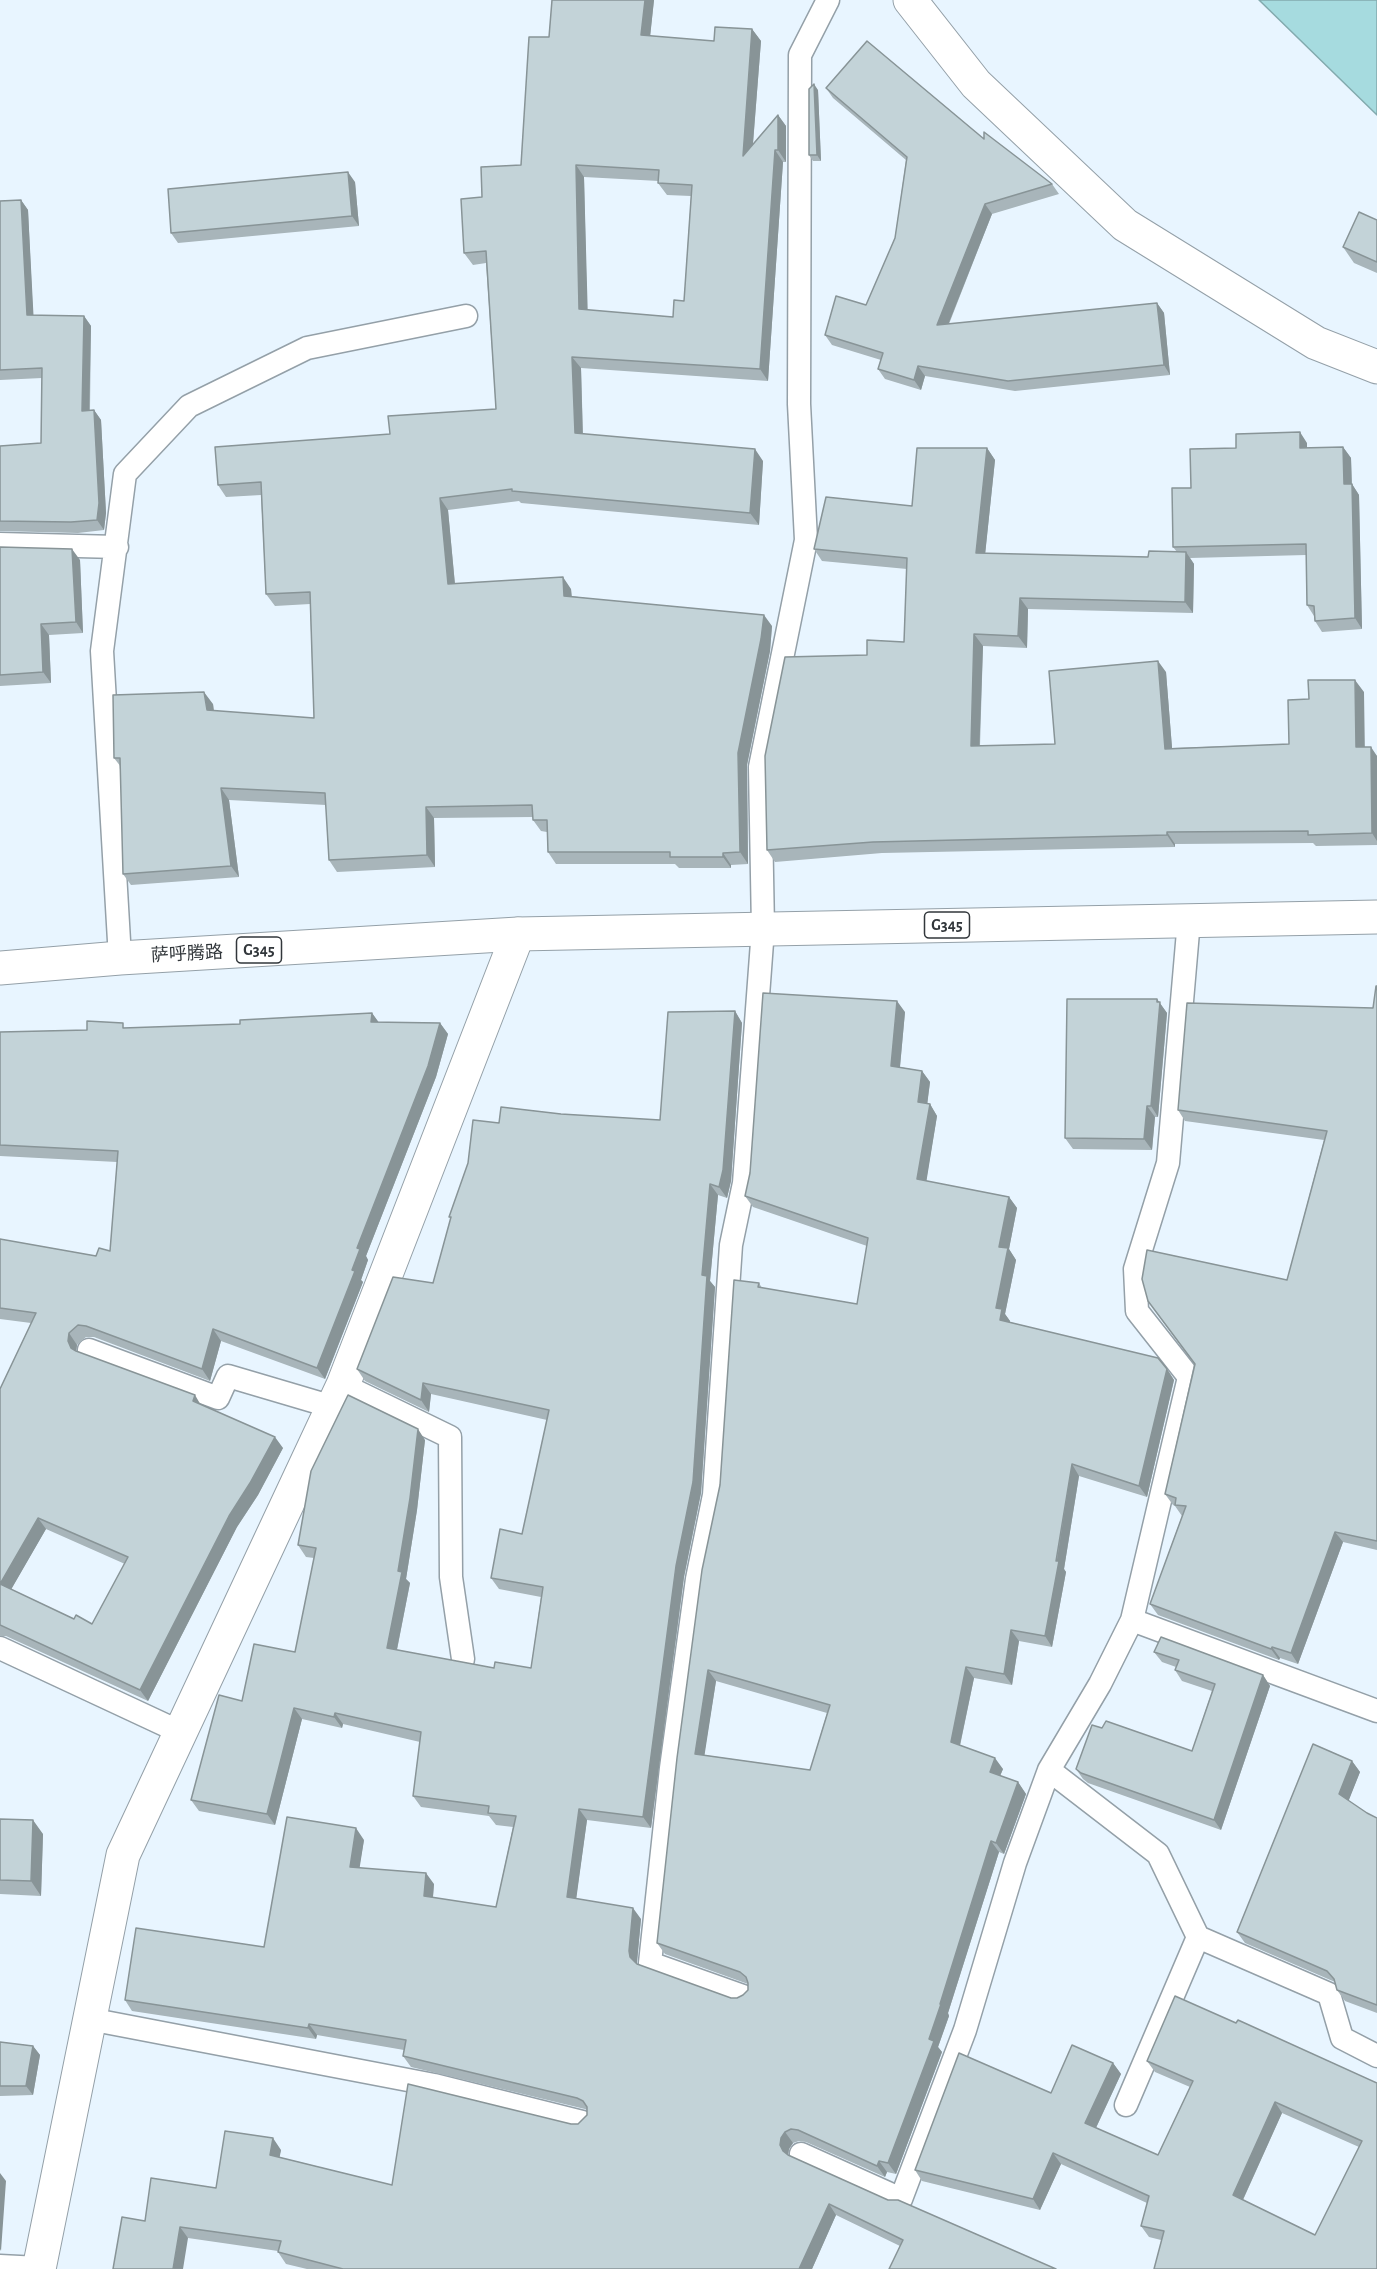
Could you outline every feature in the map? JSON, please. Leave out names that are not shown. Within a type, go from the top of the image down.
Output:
[{"type":"main road","points":[[910,0],[976,84],[1125,225],[1316,343],[1377,367]]},
{"type":"main road","name":"G345","points":[[518,934],[1377,916]]},
{"type":"main road","points":[[39,2268],[123,1855],[338,1396],[518,934]]},
{"type":"main road","name":"萨呼腾路","points":[[0,968],[120,958],[518,934]]},
{"type":"lane","points":[[743,1996],[650,1963],[671,1768],[695,1590],[714,1495],[731,1245],[744,1183],[763,929],[760,767],[806,540],[799,404],[800,55],[828,0]]},
{"type":"lane","points":[[120,958],[102,651],[125,474],[189,406],[307,348],[466,316]]},
{"type":"lane","points":[[0,544],[117,547]]},
{"type":"lane","points":[[801,2154],[901,2199],[965,2030],[1016,1863],[1049,1770],[1100,1684],[1132,1620],[1189,1377],[1137,1311],[1135,1269],[1168,1163],[1189,920]]},
{"type":"lane","points":[[89,1350],[218,1398],[228,1376],[338,1396],[450,1437],[451,1577],[463,1659]]},
{"type":"lane","points":[[1132,1620],[1377,1711]]},
{"type":"lane","points":[[0,1648],[180,1732]]},
{"type":"lane","points":[[1049,1770],[1158,1854],[1198,1937],[1329,1994],[1342,2038],[1377,2056]]},
{"type":"lane","points":[[1126,2105],[1198,1937]]},
{"type":"lane","points":[[89,2019],[434,2085],[582,2122]]},
{"type":"lane","points":[[0,2266],[39,2268]]},
{"type":"water","points":[[1259,0],[1377,0],[1377,115]]},
{"type":"building","points":[[552,0],[645,0],[641,35],[714,41],[715,27],[752,29],[743,156],[778,115],[778,150],[775,150],[760,369],[572,357],[575,433],[755,449],[750,513],[512,491],[512,489],[440,498],[448,584],[563,577],[564,596],[764,615],[738,753],[740,852],[723,853],[723,857],[670,857],[670,852],[548,852],[547,820],[533,820],[532,805],[426,807],[427,855],[329,860],[325,793],[221,788],[231,866],[123,874],[120,758],[114,758],[113,695],[204,692],[207,710],[314,718],[310,592],[266,594],[261,482],[218,485],[215,447],[390,434],[388,416],[496,409],[486,251],[464,253],[461,199],[482,197],[481,167],[521,165],[529,37],[549,37]],"holes":[[[576,165],[659,170],[658,183],[692,185],[684,301],[674,300],[673,317],[579,309]]]},
{"type":"building","points":[[867,41],[984,139],[984,132],[1052,184],[985,204],[937,325],[1157,303],[1164,365],[1008,381],[918,366],[914,380],[878,369],[883,353],[825,335],[836,296],[866,305],[895,238],[907,157],[826,88]]},
{"type":"building","points":[[814,84],[817,155],[809,155],[809,89]]},
{"type":"building","points":[[348,172],[352,216],[171,233],[168,189]]},
{"type":"building","points":[[21,200],[27,315],[84,316],[82,411],[94,410],[99,503],[97,520],[0,521],[0,446],[41,443],[42,368],[0,370],[0,201]]},
{"type":"building","points":[[1359,212],[1377,220],[1377,262],[1343,247]]},
{"type":"building","points":[[1300,432],[1300,448],[1343,447],[1344,484],[1352,484],[1355,618],[1315,621],[1314,606],[1307,605],[1306,544],[1173,547],[1172,488],[1191,488],[1190,449],[1236,448],[1236,434]]},
{"type":"building","points":[[917,448],[987,448],[976,553],[1148,557],[1149,551],[1186,552],[1185,602],[1020,598],[1018,636],[974,634],[971,746],[1055,744],[1049,671],[1158,661],[1165,749],[1289,744],[1288,700],[1309,699],[1308,680],[1355,680],[1356,747],[1371,747],[1372,833],[1308,835],[1308,831],[1167,832],[1167,835],[873,842],[767,850],[765,756],[785,657],[867,655],[867,640],[904,642],[907,558],[814,549],[826,497],[912,506]]},
{"type":"building","points":[[0,547],[72,549],[76,622],[41,624],[43,672],[0,675]]},
{"type":"building","points":[[1376,986],[1377,1541],[1335,1532],[1291,1653],[1272,1647],[1271,1649],[1150,1604],[1186,1506],[1175,1505],[1176,1498],[1165,1494],[1195,1364],[1148,1301],[1142,1279],[1147,1250],[1287,1280],[1327,1131],[1178,1110],[1187,1003],[1373,1008]]},
{"type":"building","points":[[763,993],[897,1001],[891,1066],[922,1071],[918,1102],[930,1104],[917,1179],[1009,1197],[999,1247],[1008,1248],[996,1308],[1002,1309],[1000,1320],[1158,1358],[1167,1369],[1139,1486],[1072,1464],[1056,1561],[1059,1561],[1045,1636],[1011,1630],[1004,1674],[966,1667],[951,1742],[995,1758],[990,1772],[1018,1782],[996,1843],[991,1841],[929,2039],[934,2041],[888,2163],[879,2161],[877,2166],[798,2130],[791,2129],[785,2132],[780,2145],[788,2155],[888,2200],[898,2200],[1056,2269],[889,2269],[903,2240],[829,2204],[799,2269],[343,2269],[278,2252],[281,2241],[180,2227],[173,2269],[113,2269],[122,2217],[145,2221],[151,2178],[216,2188],[225,2131],[273,2138],[270,2155],[392,2185],[408,2084],[571,2124],[578,2124],[587,2115],[587,2107],[577,2098],[403,2056],[406,2040],[309,2024],[308,2028],[125,2000],[136,1928],[264,1947],[287,1817],[356,1828],[350,1867],[426,1873],[424,1896],[496,1907],[516,1816],[488,1813],[489,1806],[413,1796],[421,1732],[335,1713],[334,1717],[294,1708],[267,1814],[191,1800],[219,1695],[242,1701],[254,1644],[295,1652],[316,1548],[298,1545],[311,1471],[348,1395],[418,1429],[398,1571],[402,1572],[387,1648],[494,1668],[495,1662],[531,1668],[543,1587],[491,1578],[500,1529],[522,1534],[549,1410],[423,1383],[421,1400],[357,1369],[393,1277],[433,1283],[451,1217],[449,1217],[468,1163],[473,1120],[499,1123],[501,1107],[561,1114],[660,1120],[668,1012],[735,1011],[723,1170],[719,1187],[710,1184],[702,1275],[707,1276],[693,1482],[676,1566],[643,1817],[579,1809],[567,1897],[633,1908],[629,1951],[630,1957],[637,1964],[731,1998],[737,1998],[748,1990],[746,1977],[740,1972],[657,1943],[677,1758],[702,1570],[720,1485],[734,1280],[759,1283],[758,1287],[857,1304],[868,1238],[745,1196],[750,1173]],"holes":[[[708,1670],[830,1705],[810,1770],[695,1754]]]},
{"type":"building","points":[[1067,999],[1157,999],[1157,1002],[1160,1002],[1151,1106],[1147,1106],[1144,1139],[1065,1138]]},
{"type":"building","points":[[372,1013],[371,1022],[440,1023],[428,1066],[357,1248],[360,1249],[352,1270],[355,1271],[317,1368],[213,1329],[202,1369],[86,1326],[78,1325],[69,1333],[68,1341],[71,1348],[76,1351],[195,1395],[193,1401],[275,1437],[229,1516],[140,1690],[0,1625],[0,1584],[0,1389],[36,1313],[0,1308],[0,1239],[96,1256],[99,1248],[110,1251],[118,1151],[0,1145],[0,1032],[87,1030],[87,1021],[123,1023],[123,1028],[240,1024],[240,1020]],"holes":[[[38,1518],[128,1557],[92,1624],[76,1615],[74,1619],[0,1584]]]},
{"type":"building","points":[[1161,1637],[1263,1675],[1214,1820],[1081,1773],[1076,1769],[1092,1725],[1102,1728],[1106,1721],[1192,1751],[1215,1684],[1175,1670],[1179,1660],[1154,1652]]},
{"type":"building","points":[[1313,1744],[1352,1761],[1339,1794],[1377,1818],[1377,2005],[1337,1990],[1334,1979],[1327,1971],[1237,1932]]},
{"type":"building","points":[[0,1819],[33,1820],[31,1881],[0,1880]]},
{"type":"building","points":[[1175,1996],[1236,2023],[1238,2020],[1377,2083],[1377,2269],[1154,2269],[1164,2231],[1141,2226],[1149,2196],[1053,2153],[1033,2199],[915,2170],[959,2053],[1051,2093],[1072,2045],[1113,2063],[1085,2123],[1158,2155],[1193,2081],[1147,2061]],"holes":[[[1275,2102],[1362,2141],[1315,2235],[1233,2195]]]},
{"type":"building","points":[[0,2042],[33,2046],[26,2086],[0,2086]]}]
